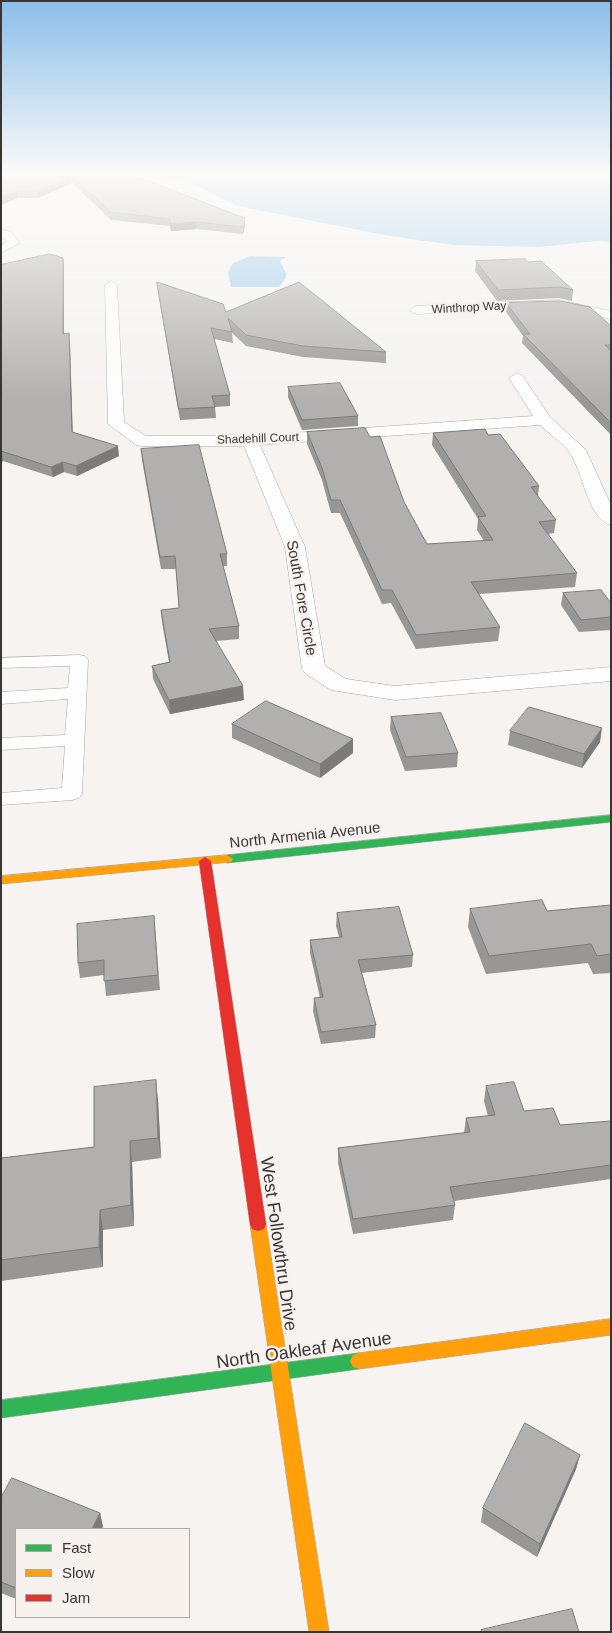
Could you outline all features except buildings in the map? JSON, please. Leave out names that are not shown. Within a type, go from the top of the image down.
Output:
[{"type":"street","name":"Shadehill Court","points":[[111,285],[116,424],[142,441],[250,441],[544,420]]},
{"type":"street","name":"Winthrop Way","points":[[416,310],[559,304],[611,315]]},
{"type":"street","points":[[517,378],[544,420],[577,450],[605,513],[611,519]]},
{"type":"street","name":"South Fore Circle","points":[[250,441],[295,547],[314,669],[339,685],[395,693],[611,674]]},
{"type":"street","name":"North Armenia Avenue","points":[[1,880],[205,861],[611,818]]},
{"type":"street","name":"West Followthru Drive","points":[[205,861],[279,1372],[319,1632]]},
{"type":"street","name":"North Oakleaf Avenue","points":[[1,1409],[611,1327]]},
{"type":"lane","points":[[1,663],[78,660],[72,794],[1,799]]},
{"type":"lane","points":[[1,698],[77,693]]},
{"type":"lane","points":[[1,744],[74,740]]},
{"type":"water","points":[[250,256],[286,257],[280,261],[286,273],[286,278],[279,287],[231,287],[228,272],[233,263]]},
{"type":"traffic: fast","points":[[227,859],[611,818]]},
{"type":"traffic: fast","points":[[1,1409],[359,1361]]},
{"type":"traffic: slow","points":[[1,880],[227,859]]},
{"type":"traffic: slow","points":[[258,1224],[319,1632]]},
{"type":"traffic: slow","points":[[359,1361],[611,1327]]},
{"type":"traffic: jam","points":[[205,861],[258,1224]]}]
